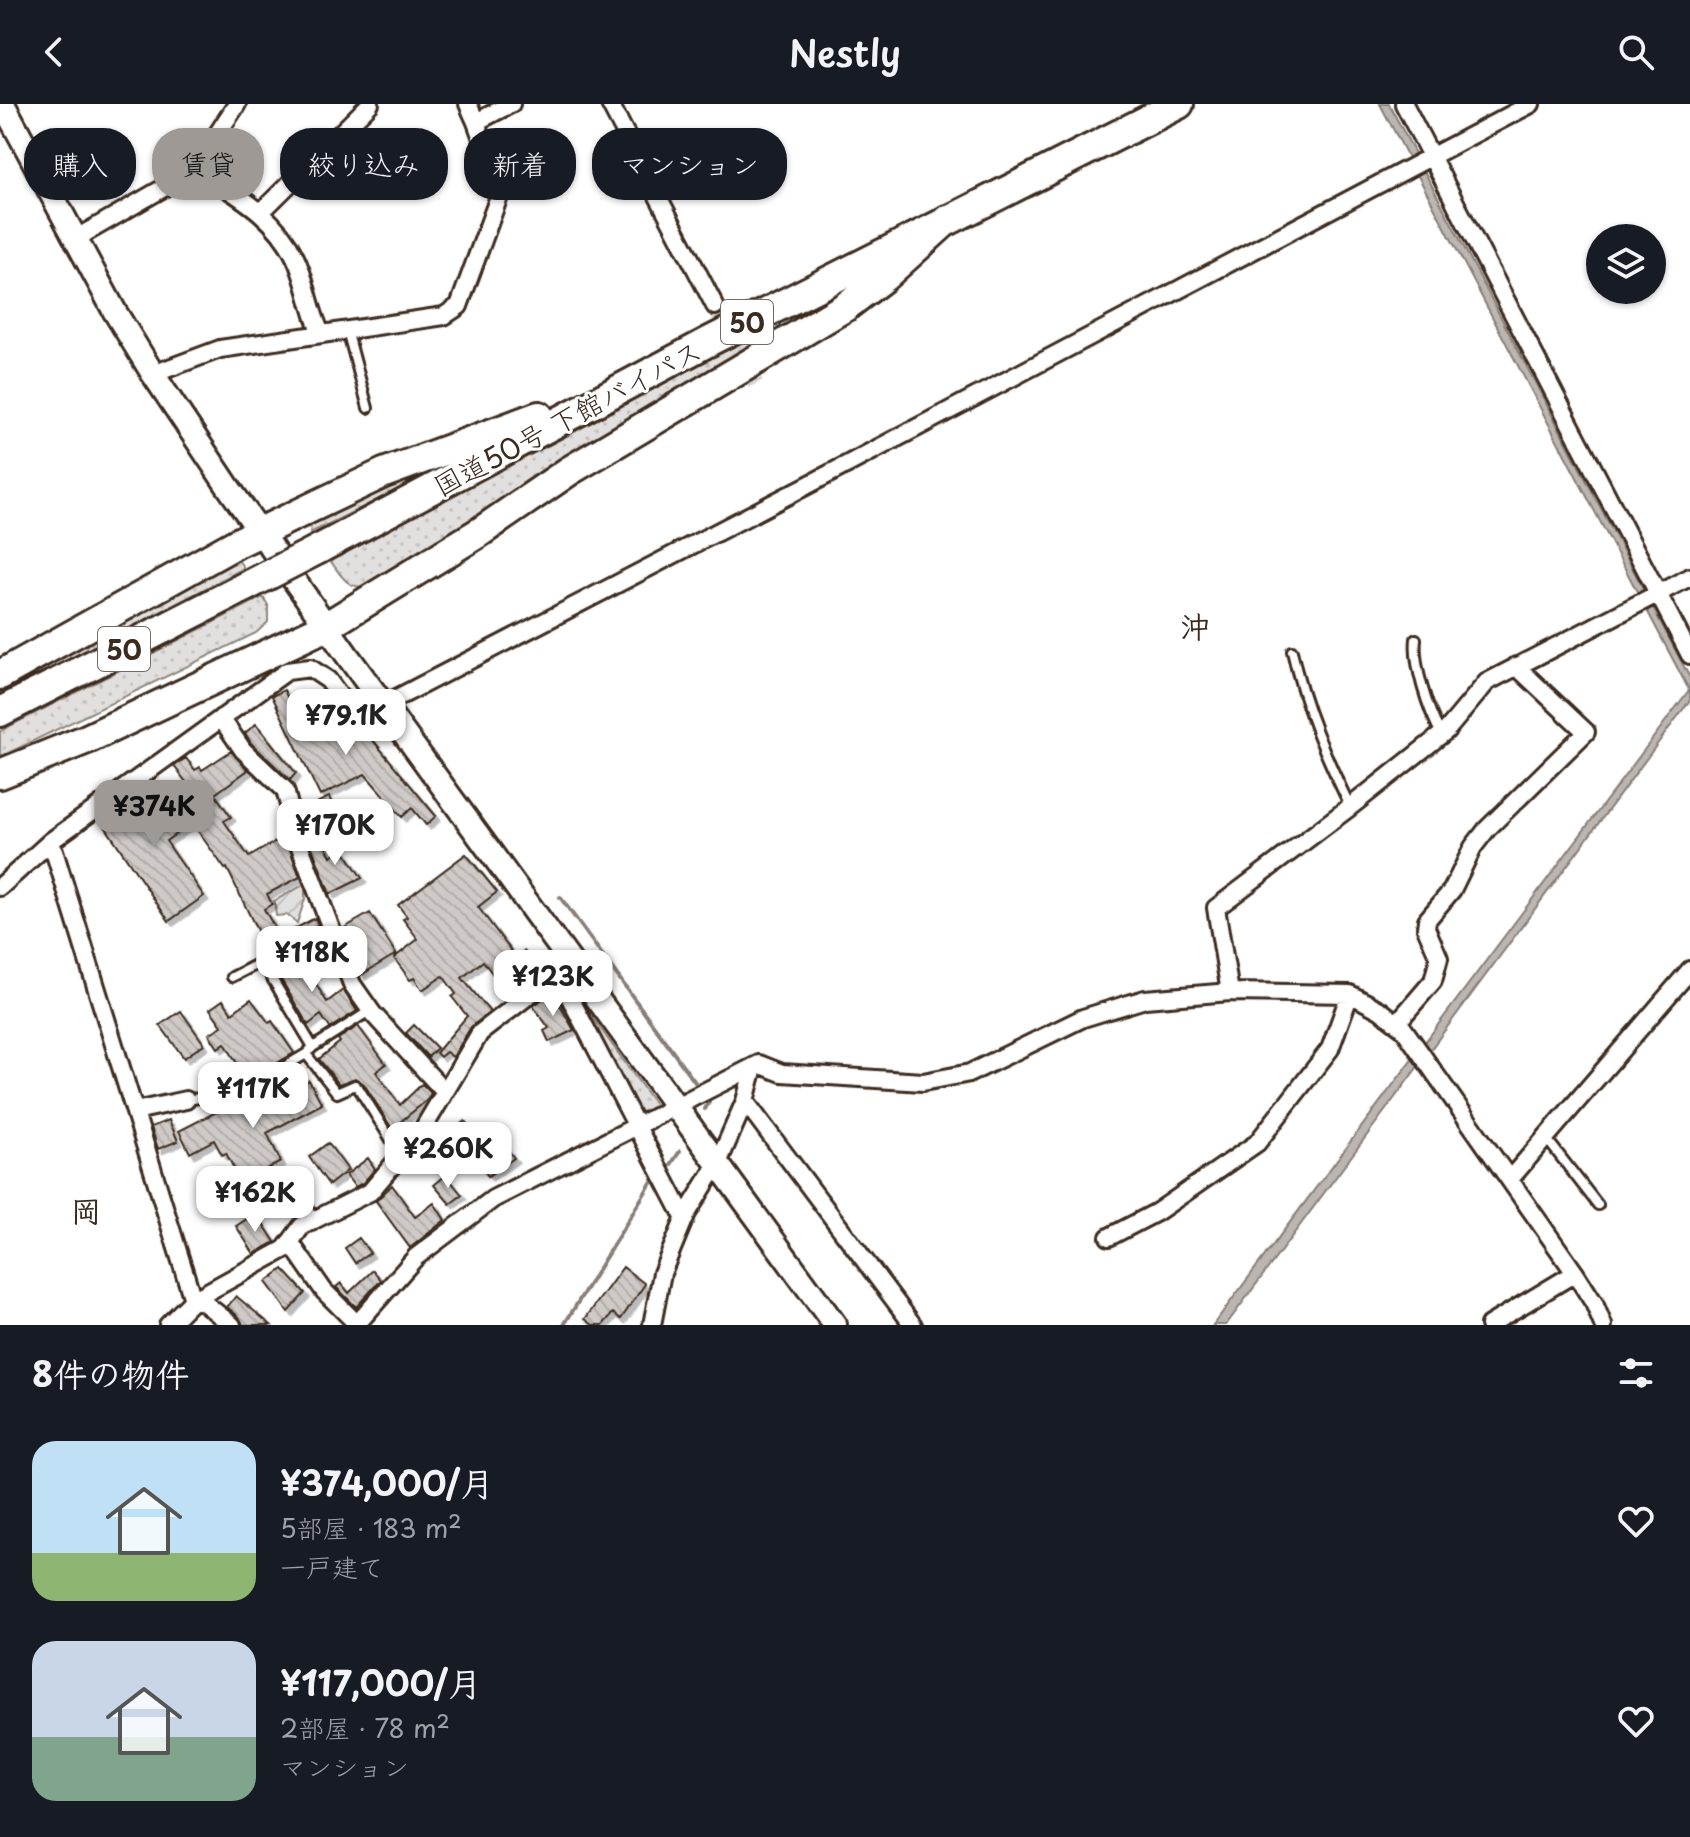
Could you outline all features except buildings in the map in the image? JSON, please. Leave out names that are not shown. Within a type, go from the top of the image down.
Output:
[{"type":"highway","name":"国道50号 下館バイパス","points":[[0,712],[319,549],[638,379],[1179,104]]},
{"type":"highway","points":[[0,774],[87,739],[327,626],[442,556],[569,471],[845,307],[884,277],[947,220]]},
{"type":"highway","points":[[0,675],[89,623],[260,532],[384,473],[638,379]]},
{"type":"street","points":[[3,104],[75,239],[153,374],[260,532],[384,705],[564,968],[675,1106],[835,1325]]},
{"type":"street","points":[[221,128],[237,104]]},
{"type":"street","points":[[261,212],[370,104]]},
{"type":"street","points":[[153,374],[220,349],[444,316],[459,306],[501,191],[468,104]]},
{"type":"street","points":[[476,122],[511,104]]},
{"type":"street","points":[[610,104],[715,306]]},
{"type":"street","points":[[1404,104],[1690,655]]},
{"type":"street","points":[[0,887],[51,841],[287,671],[310,668],[328,680],[353,714],[362,716],[1531,104]]},
{"type":"street","points":[[75,239],[152,193]]},
{"type":"street","points":[[243,200],[261,212],[281,233],[296,258],[313,318],[321,333]]},
{"type":"street","points":[[1230,992],[1216,908],[1442,734],[1487,682],[1690,577]]},
{"type":"street","points":[[1397,1023],[1433,981],[1439,958],[1426,928],[1427,920],[1452,890],[1473,847],[1487,829],[1586,732],[1516,666]]},
{"type":"street","points":[[221,718],[243,750],[285,790],[299,844],[352,984],[371,1010],[444,1091]]},
{"type":"street","points":[[51,841],[193,1300]]},
{"type":"street","points":[[168,1325],[193,1300],[285,1249],[302,1226],[370,1192],[423,1129],[480,1033],[564,968]]},
{"type":"street","points":[[564,968],[637,1127],[685,1219]]},
{"type":"street","points":[[1510,1179],[1690,970]]},
{"type":"street","points":[[290,1242],[324,1291],[356,1325],[416,1257],[493,1199],[759,1064],[782,1073],[923,1082],[970,1073],[1083,1018],[1145,999],[1230,992],[1350,994],[1397,1023],[1422,1054],[1575,1273],[1594,1303],[1603,1325]]},
{"type":"street","points":[[1109,1237],[1157,1212],[1257,1143],[1330,1049],[1350,994]]},
{"type":"street","points":[[652,1325],[662,1273],[685,1219],[718,1163],[745,1101],[754,1067]]},
{"type":"street","points":[[135,1111],[186,1100]]},
{"type":"street","points":[[745,1101],[913,1325]]},
{"type":"street","points":[[291,1185],[311,1222]]},
{"type":"street","points":[[1489,1325],[1575,1273]]},
{"type":"street","points":[[193,1300],[203,1302],[232,1325]]},
{"type":"lane","points":[[347,330],[368,408]]},
{"type":"lane","points":[[1416,639],[1414,654],[1434,722],[1442,734]]},
{"type":"lane","points":[[1292,651],[1301,691],[1321,747],[1350,807]]},
{"type":"lane","points":[[232,977],[330,927]]},
{"type":"lane","points":[[262,962],[310,1051],[337,1093],[355,1085],[401,1155]]},
{"type":"lane","points":[[186,1100],[250,1087],[371,1010]]},
{"type":"lane","points":[[1546,1138],[1598,1205]]},
{"type":"shaded area","points":[[1380,104],[1389,104],[1690,678],[1690,700],[1226,1325],[1213,1325],[1689,690]]},
{"type":"shaded area","points":[[829,301],[374,585],[357,586],[346,581],[327,556],[565,437],[757,330]]},
{"type":"shaded area","points":[[508,436],[310,533],[312,517]]},
{"type":"shaded area","points":[[238,560],[244,568],[0,697],[0,682],[223,563]]},
{"type":"shaded area","points":[[263,597],[268,605],[268,622],[256,633],[0,757],[0,731]]},
{"type":"shaded area","points":[[305,884],[305,899],[297,923],[287,915],[276,916],[274,901]]},
{"type":"shaded area","points":[[567,982],[656,1106],[637,1116]]},
{"type":"waterway","points":[[560,897],[697,1085]]},
{"type":"waterway","points":[[705,1109],[709,1102],[706,1097]]},
{"type":"waterway","points":[[670,1166],[680,1151]]},
{"type":"waterway","points":[[564,1325],[654,1178]]},
{"type":"tunnel","points":[[715,306],[756,385]]},
{"type":"district","name":"沖","points":[[1195,625]]},
{"type":"district","name":"岡","points":[[86,1209]]}]
